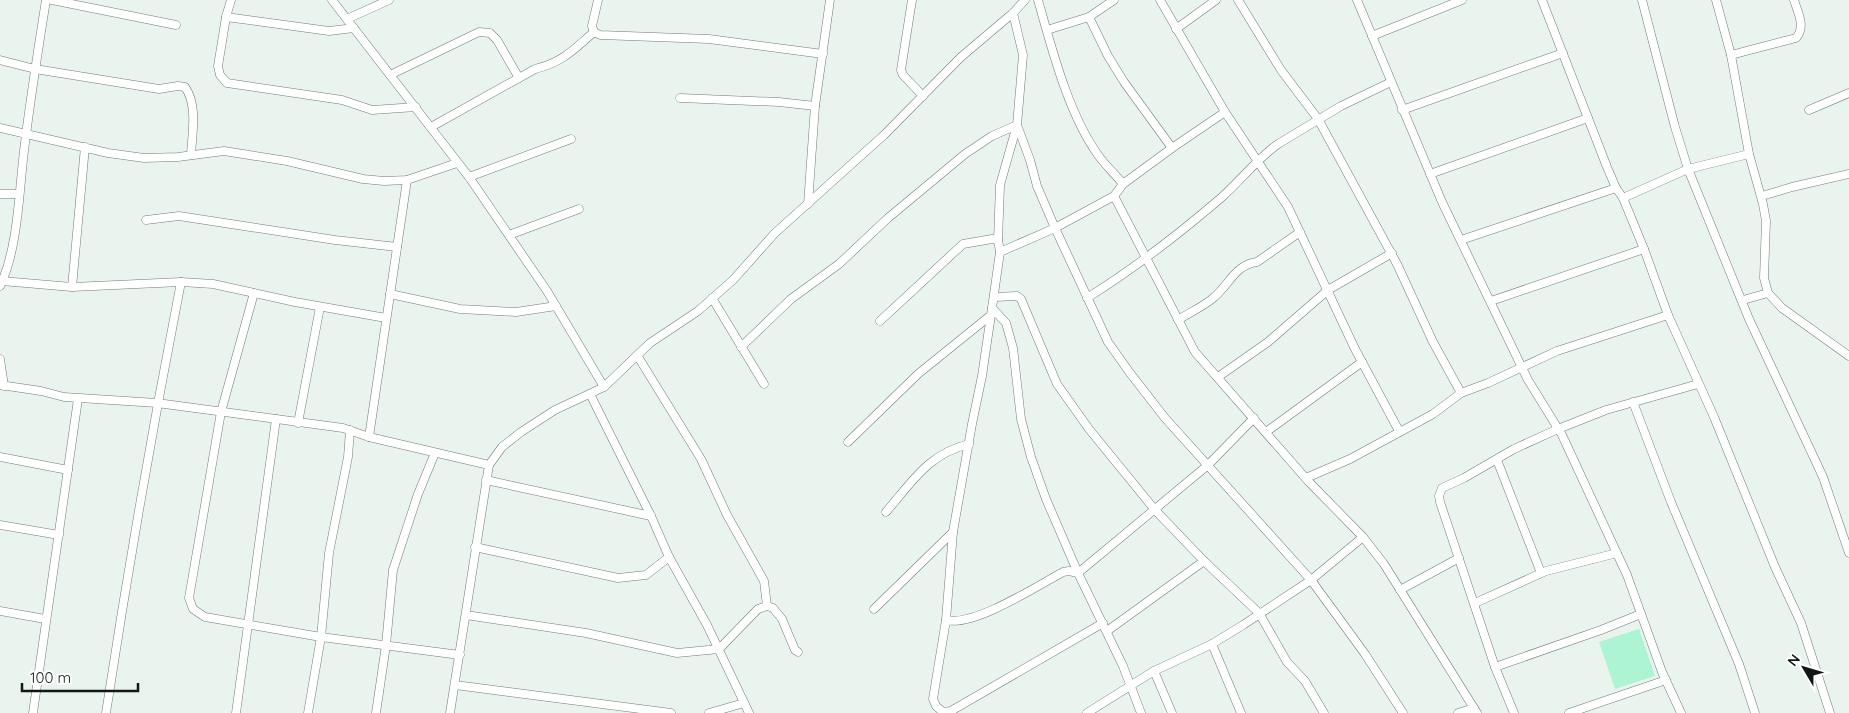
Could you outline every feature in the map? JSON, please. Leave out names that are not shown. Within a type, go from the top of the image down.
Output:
[{"type":"street","points":[[46,0],[26,133],[13,246],[8,267],[1,283],[72,287],[181,282],[213,284],[386,318]]},
{"type":"street","points":[[52,0],[176,25]]},
{"type":"street","points":[[231,0],[226,17],[218,66],[220,75],[227,83],[342,100],[372,110],[416,107]]},
{"type":"street","points":[[332,0],[469,177],[556,306],[604,387]]},
{"type":"street","points":[[347,19],[389,0]]},
{"type":"street","points":[[598,0],[592,26],[594,32],[600,35],[709,40],[823,54]]},
{"type":"street","points":[[808,204],[815,106],[830,0]]},
{"type":"street","points":[[912,0],[901,70],[903,76],[923,96]]},
{"type":"street","points":[[450,713],[486,480],[489,465],[502,447],[555,410],[604,387],[650,343],[698,310],[733,280],[775,233],[884,135],[961,58],[1013,13],[1025,0]]},
{"type":"street","points":[[1038,0],[1061,78],[1083,130],[1097,154],[1123,184]]},
{"type":"street","points":[[1046,30],[1089,17],[1114,0]]},
{"type":"street","points":[[1160,0],[1226,112],[1288,207],[1362,362],[1400,431]]},
{"type":"street","points":[[1176,29],[1216,0]]},
{"type":"street","points":[[1238,0],[1281,70],[1318,119],[1392,254],[1433,342],[1461,393]]},
{"type":"street","points":[[1357,0],[1402,110],[1461,240],[1528,380],[1558,429],[1617,553],[1666,680],[1681,713]]},
{"type":"street","points":[[1372,36],[1462,0]]},
{"type":"street","points":[[1542,0],[1616,188],[1644,249],[1668,315],[1714,417],[1775,567],[1802,623],[1830,713]]},
{"type":"street","points":[[1642,0],[1675,128],[1688,169],[1749,318],[1823,477],[1849,553]]},
{"type":"street","points":[[1716,0],[1731,55],[1749,154],[1762,196],[1766,221],[1764,278],[1768,293],[1782,308],[1849,356]]},
{"type":"street","points":[[1731,55],[1796,38],[1801,33],[1802,27],[1794,0]]},
{"type":"street","points":[[1013,13],[1023,55],[1017,125],[1000,185],[998,240],[1000,252],[992,311],[953,532],[946,620],[933,699],[936,706],[943,712],[951,711],[1103,623]]},
{"type":"street","points":[[226,17],[329,32],[354,28]]},
{"type":"street","points":[[1089,17],[1108,56],[1124,82],[1172,148]]},
{"type":"street","points":[[390,75],[479,32],[490,33],[497,40],[518,78]]},
{"type":"street","points":[[430,127],[535,69],[551,65],[564,58],[594,32]]},
{"type":"street","points":[[1402,110],[1563,53]]},
{"type":"street","points":[[0,60],[35,68],[159,89],[178,86],[185,87],[190,94],[193,112],[191,155]]},
{"type":"street","points":[[1087,298],[1146,259],[1224,196],[1268,151],[1318,119],[1390,82]]},
{"type":"street","points":[[1809,110],[1847,94],[1849,104]]},
{"type":"street","points":[[680,98],[780,102],[815,106]]},
{"type":"street","points":[[1000,252],[1055,228],[1114,196],[1123,184],[1226,112]]},
{"type":"street","points":[[1430,174],[1588,118]]},
{"type":"street","points":[[1017,125],[1037,186],[1108,342],[1165,418],[1311,580],[1366,654],[1403,713]]},
{"type":"street","points":[[742,347],[791,299],[839,264],[888,218],[965,154],[992,136],[1017,125]]},
{"type":"street","points":[[0,128],[108,153],[144,158],[224,151],[294,162],[363,179],[384,181],[407,180],[457,163]]},
{"type":"street","points":[[469,177],[570,139]]},
{"type":"street","points":[[72,287],[85,147]]},
{"type":"street","points":[[1622,198],[1688,169],[1749,154]]},
{"type":"street","points":[[1762,196],[1849,174]]},
{"type":"street","points":[[369,437],[407,180]]},
{"type":"street","points":[[1461,240],[1616,188]]},
{"type":"street","points":[[0,194],[18,194]]},
{"type":"street","points":[[1114,196],[1195,352],[1306,478],[1364,537],[1384,564],[1476,710],[1458,713]]},
{"type":"street","points":[[509,235],[579,209]]},
{"type":"street","points":[[146,220],[179,216],[397,248]]},
{"type":"street","points":[[1178,320],[1213,298],[1240,268],[1257,262],[1300,232]]},
{"type":"street","points":[[880,321],[963,244],[992,239],[998,240]]},
{"type":"street","points":[[1491,301],[1644,249]]},
{"type":"street","points":[[1218,377],[1268,342],[1328,290],[1392,254]]},
{"type":"street","points":[[106,713],[157,404],[181,282]]},
{"type":"street","points":[[254,293],[221,412],[189,598],[193,609],[205,616],[249,624],[321,636],[460,654]]},
{"type":"street","points":[[1743,300],[1768,293]]},
{"type":"street","points":[[390,294],[460,309],[516,312],[556,306]]},
{"type":"street","points":[[994,297],[1017,296],[1021,299],[1057,384],[1089,429],[1155,510],[1204,561],[1259,613],[1287,662],[1305,682],[1324,713]]},
{"type":"street","points":[[712,298],[764,384]]},
{"type":"street","points":[[298,422],[320,306]]},
{"type":"street","points":[[848,442],[918,374],[992,311]]},
{"type":"street","points":[[992,311],[1006,323],[1013,348],[1021,419],[1031,457],[1046,499],[1078,573],[1131,685],[1141,713]]},
{"type":"street","points":[[1306,478],[1350,460],[1433,414],[1461,393],[1557,352],[1668,315]]},
{"type":"street","points":[[637,355],[701,459],[727,515],[764,581],[767,606]]},
{"type":"street","points":[[0,359],[2,386],[78,398],[157,404],[350,430],[369,437],[489,465]]},
{"type":"street","points":[[1266,432],[1362,362]]},
{"type":"street","points":[[1514,713],[1495,668],[1440,502],[1442,488],[1497,460],[1514,449],[1558,429],[1606,410],[1698,384]]},
{"type":"street","points":[[590,394],[651,516],[668,558],[707,625],[748,713]]},
{"type":"street","points":[[33,713],[78,398]]},
{"type":"street","points":[[1633,402],[1671,502],[1739,664],[1755,713]]},
{"type":"street","points":[[1078,573],[1208,465],[1254,418]]},
{"type":"street","points":[[236,713],[276,419]]},
{"type":"street","points":[[308,713],[321,636],[330,553],[348,457],[350,430]]},
{"type":"street","points":[[886,512],[928,464],[948,450],[969,444]]},
{"type":"street","points":[[376,713],[386,645],[393,570],[418,494],[436,453]]},
{"type":"street","points":[[0,457],[68,470]]},
{"type":"street","points":[[1497,460],[1542,573]]},
{"type":"street","points":[[486,480],[651,516]]},
{"type":"street","points":[[0,525],[59,535]]},
{"type":"street","points":[[874,609],[953,532]]},
{"type":"street","points":[[1087,713],[1154,671],[1212,644],[1311,580],[1364,537]]},
{"type":"street","points":[[475,547],[618,578],[646,575],[668,558]]},
{"type":"street","points":[[1475,603],[1542,573],[1617,553]]},
{"type":"street","points":[[1400,590],[1459,558]]},
{"type":"street","points":[[1107,631],[1204,561]]},
{"type":"street","points":[[946,620],[953,622],[980,615],[1063,572],[1078,573]]},
{"type":"street","points":[[466,615],[586,633],[677,653],[719,649],[758,609],[767,606],[773,608],[782,619],[795,650],[798,652]]},
{"type":"street","points":[[0,611],[45,619]]},
{"type":"street","points":[[1495,668],[1641,614]]},
{"type":"street","points":[[1212,644],[1241,713]]},
{"type":"street","points":[[1154,671],[1172,713]]},
{"type":"street","points":[[1569,713],[1666,680]]},
{"type":"street","points":[[455,685],[671,713]]},
{"type":"street","points":[[709,713],[744,703]]},
{"type":"green space","points":[[1639,629],[1655,676],[1615,689],[1599,642]]}]
